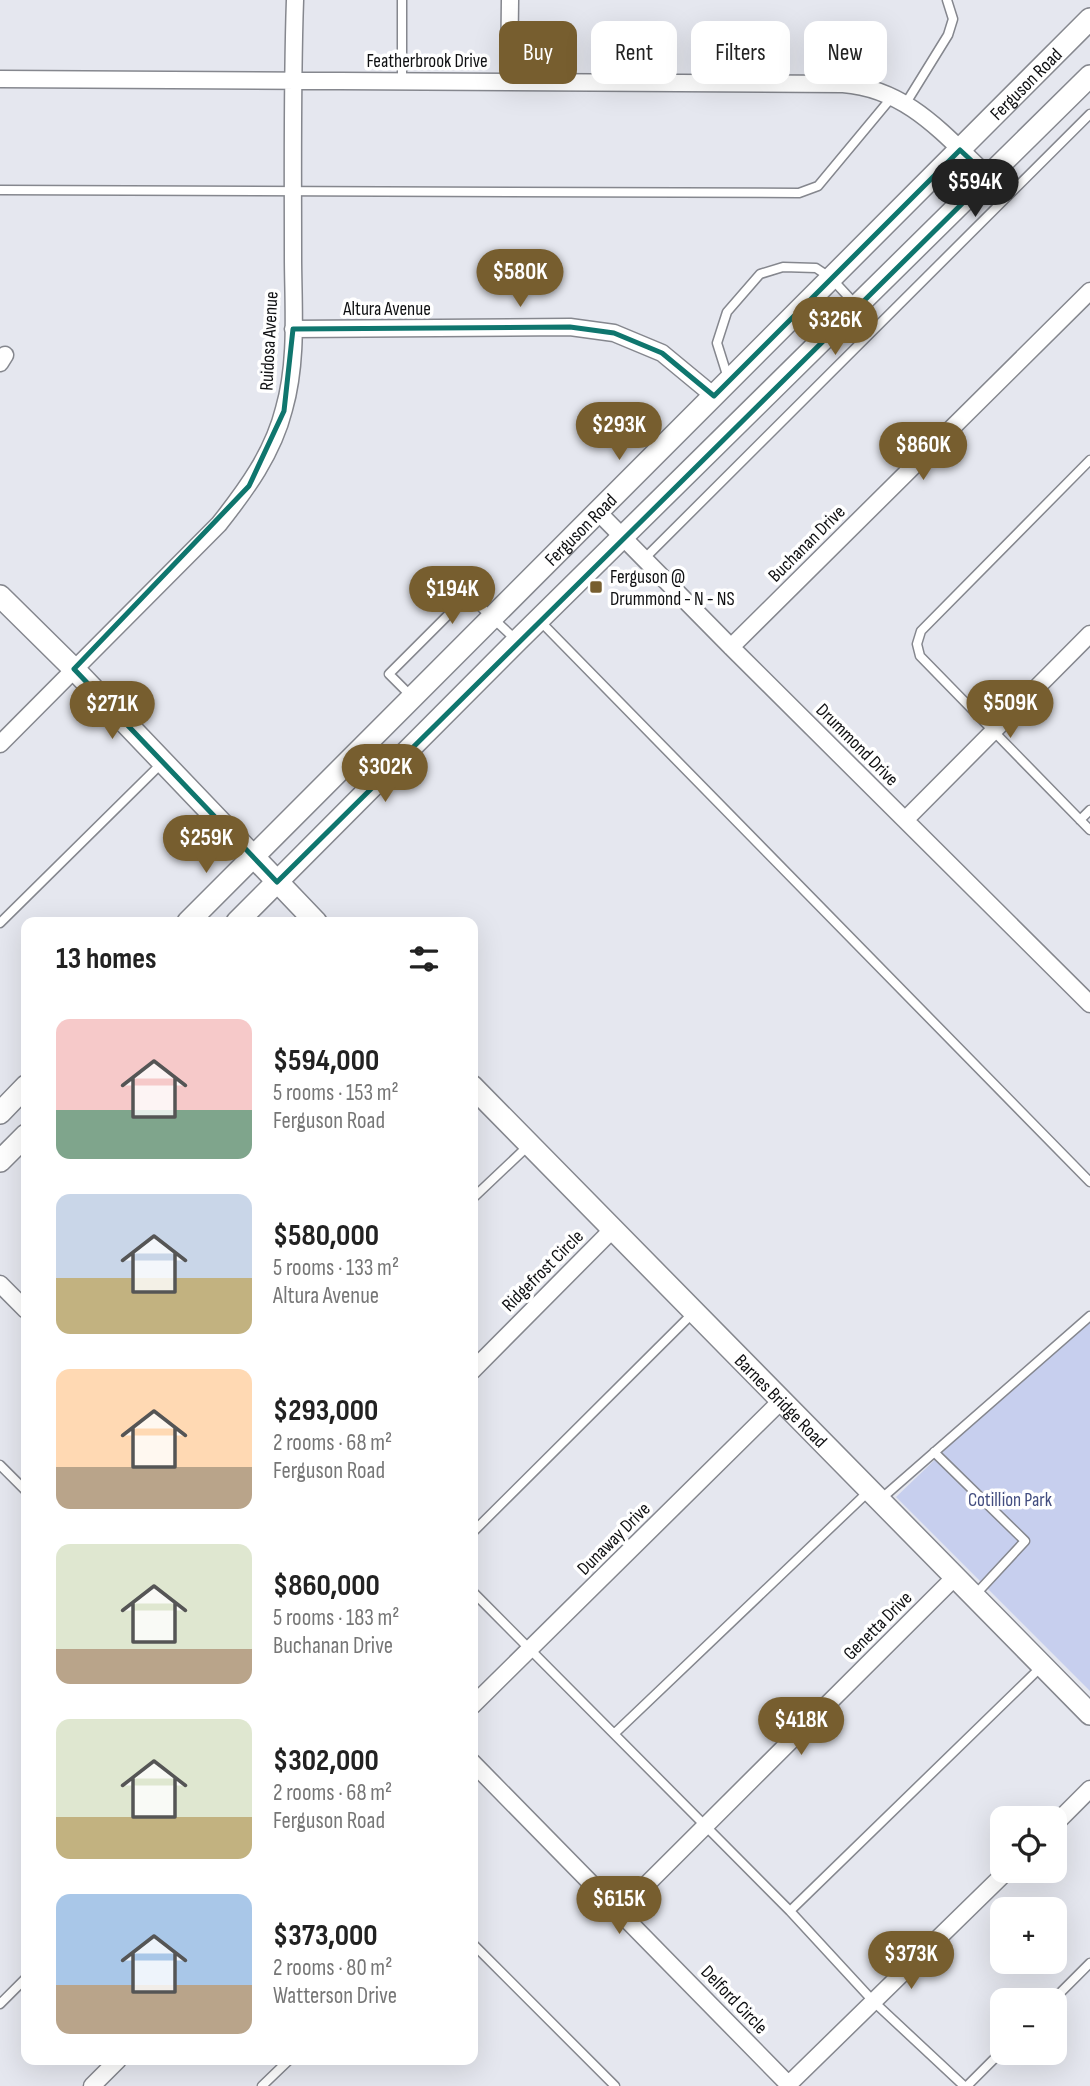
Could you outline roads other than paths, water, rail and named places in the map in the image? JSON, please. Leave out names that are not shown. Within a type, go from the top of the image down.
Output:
[{"type":"main road","name":"Ferguson Road","points":[[193,917],[1090,19]]},
{"type":"main road","name":"Ferguson Road","points":[[242,917],[517,641],[1090,76]]},
{"type":"main road","points":[[0,596],[74,669],[311,917]]},
{"type":"main road","points":[[0,1113],[21,1091]]},
{"type":"main road","name":"Barnes Bridge Road","points":[[478,1092],[1090,1714]]},
{"type":"main road","points":[[0,1161],[21,1142]]},
{"type":"street","name":"Ruidosa Avenue","points":[[0,744],[219,524],[249,486],[270,447],[284,411],[291,374],[292,81],[295,0]]},
{"type":"street","points":[[510,0],[510,21]]},
{"type":"street","name":"Featherbrook Drive","points":[[0,79],[499,82]]},
{"type":"street","name":"Featherbrook Drive","points":[[577,82],[867,86],[900,99],[932,123],[989,177]]},
{"type":"street","name":"Buchanan Drive","points":[[731,647],[1090,291]]},
{"type":"street","name":"Altura Avenue","points":[[293,330],[570,327],[614,333],[662,353],[722,388]]},
{"type":"street","name":"Drummond Drive","points":[[598,512],[1090,1004]]},
{"type":"street","points":[[905,820],[1090,634]]},
{"type":"street","name":"Ridgefrost Circle","points":[[478,1365],[613,1229]]},
{"type":"street","points":[[0,1284],[21,1305]]},
{"type":"street","name":"Dunaway Drive","points":[[478,1700],[782,1400]]},
{"type":"street","name":"Genetta Drive","points":[[621,1911],[955,1577]]},
{"type":"street","name":"Delford Circle","points":[[478,1768],[790,2085]]},
{"type":"street","points":[[1067,1812],[1090,1790]]},
{"type":"street","points":[[790,2085],[995,1883]]},
{"type":"street","points":[[92,2086],[113,2065]]},
{"type":"lane","points":[[402,0],[402,81]]},
{"type":"lane","points":[[0,190],[799,193],[818,186],[900,99],[948,35],[953,19],[947,0]]},
{"type":"lane","points":[[644,559],[1090,114]]},
{"type":"lane","points":[[722,388],[717,343],[727,312],[760,274],[783,267],[816,268],[831,278],[856,306]]},
{"type":"lane","points":[[1090,460],[920,631],[917,645],[920,656],[1090,830]]},
{"type":"lane","points":[[412,698],[389,674],[468,595],[517,641]]},
{"type":"lane","points":[[540,621],[1090,1182]]},
{"type":"lane","points":[[0,923],[162,763]]},
{"type":"lane","points":[[1080,820],[1090,810]]},
{"type":"lane","points":[[478,1193],[529,1145]]},
{"type":"lane","points":[[478,1527],[694,1312]]},
{"type":"lane","points":[[614,1734],[874,1495],[934,1452],[1090,1316]]},
{"type":"lane","points":[[934,1452],[1025,1541],[974,1596]]},
{"type":"lane","points":[[0,1465],[21,1486]]},
{"type":"lane","points":[[478,1597],[706,1826],[874,2002],[965,2086],[990,2062]]},
{"type":"lane","points":[[789,1911],[1042,1666]]},
{"type":"lane","points":[[478,1949],[615,2086]]},
{"type":"lane","points":[[1065,1988],[1090,1963]]},
{"type":"lane","points":[[0,2004],[21,1983]]},
{"type":"lane","points":[[262,2086],[284,2065]]},
{"type":"place","name":"Ferguson @ Drummond - N - NS","points":[[596,587]]},
{"type":"park label","name":"Cotillion Park","points":[[1010,1499]]}]
